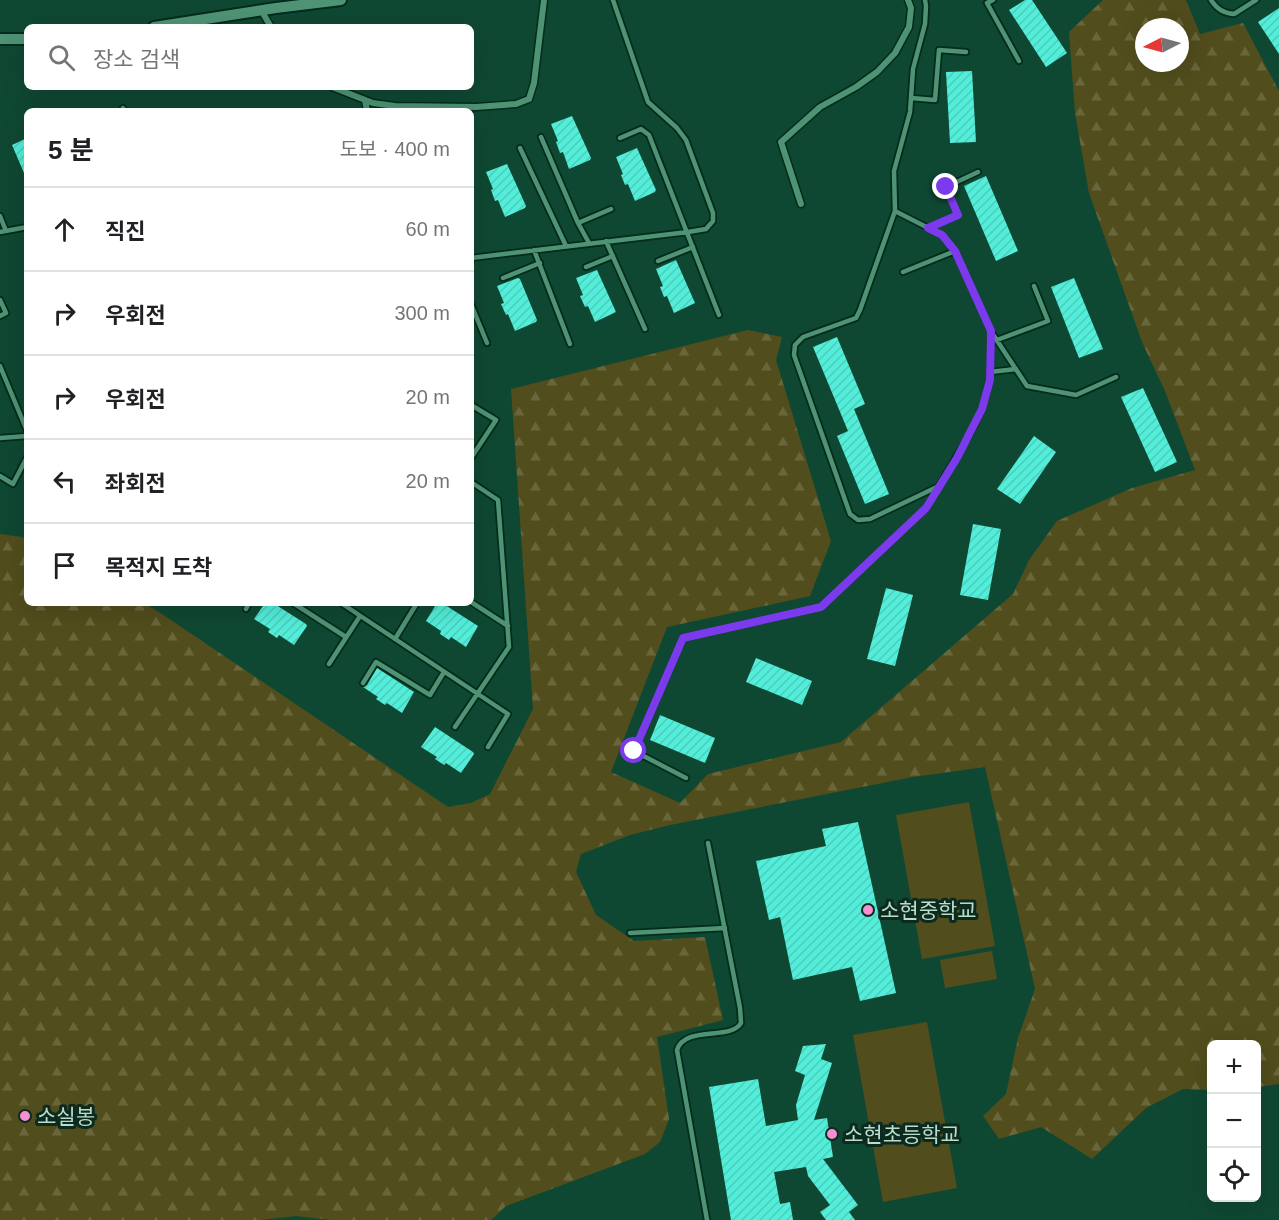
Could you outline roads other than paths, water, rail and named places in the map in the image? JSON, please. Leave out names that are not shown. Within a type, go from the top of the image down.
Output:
[{"type":"street","points":[[172,24],[341,0]]},
{"type":"street","points":[[340,90],[373,103],[395,106],[516,104],[529,99],[534,83],[544,0]]},
{"type":"street","points":[[801,204],[781,142],[820,107],[877,72],[895,53],[909,27],[911,8],[908,0]]},
{"type":"street","points":[[260,10],[269,24]]},
{"type":"street","points":[[0,39],[24,39]]},
{"type":"street","points":[[365,100],[366,108]]},
{"type":"lane","points":[[474,258],[688,232],[706,229],[713,221],[713,213],[686,140],[677,128],[648,102],[613,0]]},
{"type":"lane","points":[[925,0],[925,24],[913,69],[910,112],[894,171],[895,211],[860,310],[856,318],[803,337],[795,345],[794,355],[850,514],[858,520],[870,519],[940,486]]},
{"type":"lane","points":[[993,0],[987,3],[1019,61]]},
{"type":"lane","points":[[1211,0],[1216,8],[1234,14],[1257,0]]},
{"type":"lane","points":[[911,98],[935,100],[939,50],[966,52]]},
{"type":"lane","points":[[620,138],[641,129],[649,135],[718,315]]},
{"type":"lane","points":[[541,137],[589,243]]},
{"type":"lane","points":[[520,148],[566,246]]},
{"type":"lane","points":[[928,228],[958,215],[946,187],[978,172]]},
{"type":"lane","points":[[578,223],[611,209]]},
{"type":"lane","points":[[895,211],[942,235],[955,251],[991,331],[1027,386],[1076,395],[1116,377]]},
{"type":"lane","points":[[0,216],[6,231]]},
{"type":"lane","points":[[0,232],[24,228]]},
{"type":"lane","points":[[606,241],[645,328]]},
{"type":"lane","points":[[658,261],[693,247]]},
{"type":"lane","points":[[534,250],[570,344]]},
{"type":"lane","points":[[903,272],[955,251]]},
{"type":"lane","points":[[586,267],[613,256]]},
{"type":"lane","points":[[503,278],[540,263]]},
{"type":"lane","points":[[998,340],[1048,321],[1034,286]]},
{"type":"lane","points":[[0,300],[6,314],[0,316]]},
{"type":"lane","points":[[474,311],[487,343]]},
{"type":"lane","points":[[686,778],[634,751],[683,638],[821,607],[919,516],[957,458],[982,409],[990,372],[991,331]]},
{"type":"lane","points":[[0,366],[24,424]]},
{"type":"lane","points":[[990,372],[1016,369]]},
{"type":"lane","points":[[474,407],[496,420],[474,453]]},
{"type":"lane","points":[[0,438],[24,436]]},
{"type":"lane","points":[[0,476],[13,483],[24,463]]},
{"type":"lane","points":[[455,727],[509,647],[498,500],[474,484]]},
{"type":"lane","points":[[474,604],[508,626]]},
{"type":"lane","points":[[298,606],[346,637]]},
{"type":"lane","points":[[345,606],[508,714],[488,747]]},
{"type":"lane","points":[[395,639],[415,606]]},
{"type":"lane","points":[[329,664],[360,616]]},
{"type":"lane","points":[[363,683],[376,662],[430,695],[444,672]]},
{"type":"lane","points":[[706,1219],[677,1050],[680,1043],[685,1040],[736,1029],[741,1023],[708,843]]},
{"type":"lane","points":[[630,933],[725,928]]},
{"type":"place","name":"소현중학교","points":[[868,910]]},
{"type":"place","name":"소실봉","points":[[25,1116]]},
{"type":"place","name":"소현초등학교","points":[[832,1134]]}]
